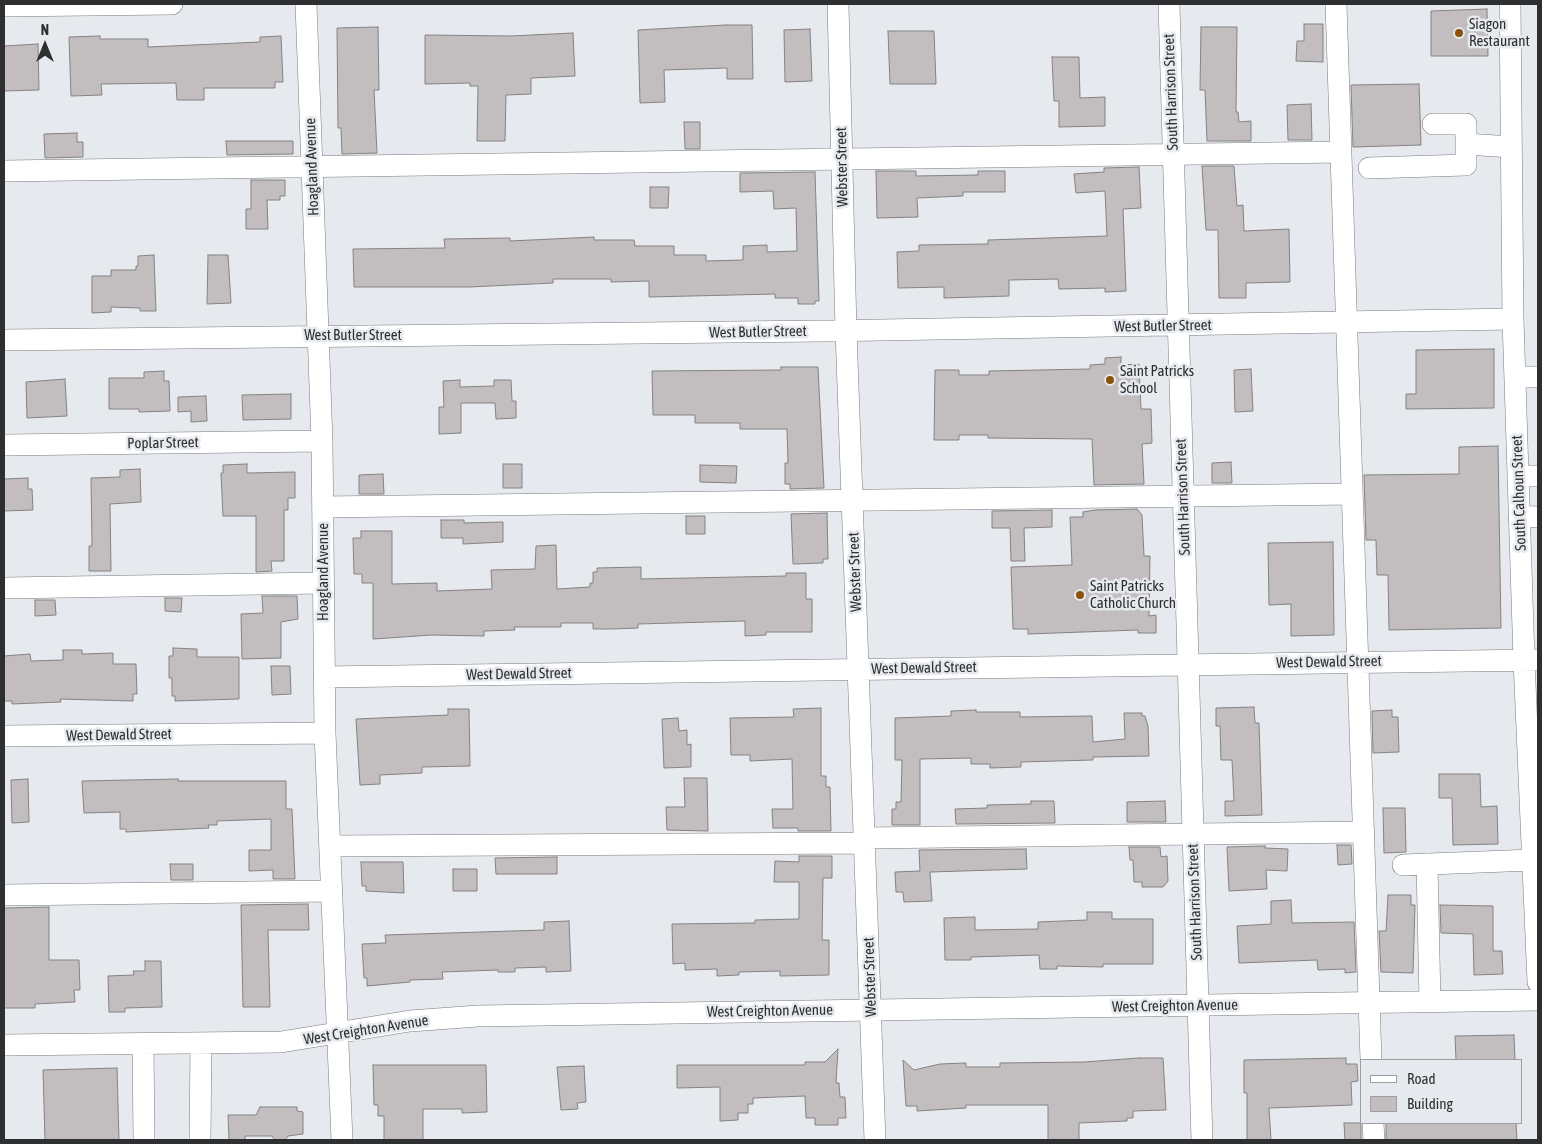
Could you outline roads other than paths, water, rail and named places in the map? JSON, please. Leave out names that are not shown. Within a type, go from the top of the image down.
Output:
[{"type":"street","points":[[4,6],[172,4]]},
{"type":"street","name":"Hoagland Avenue","points":[[306,4],[322,441],[324,733],[342,1140]]},
{"type":"street","name":"Webster Street","points":[[838,4],[846,331],[875,1140]]},
{"type":"street","name":"South Harrison Street","points":[[1169,4],[1202,1140]]},
{"type":"street","points":[[1336,4],[1371,1059]]},
{"type":"street","name":"South Calhoun Street","points":[[1510,4],[1513,319],[1515,377],[1528,476],[1533,860],[1538,982]]},
{"type":"street","points":[[1369,168],[1466,165],[1466,124],[1433,124]]},
{"type":"street","points":[[1466,144],[1511,148]]},
{"type":"street","points":[[4,171],[1341,152]]},
{"type":"street","name":"West Butler Street","points":[[4,340],[318,335],[846,331],[1513,319]]},
{"type":"street","points":[[1515,377],[1538,378]]},
{"type":"street","name":"Poplar Street","points":[[4,445],[322,441]]},
{"type":"street","points":[[323,506],[1352,494]]},
{"type":"street","points":[[4,588],[323,583]]},
{"type":"street","name":"West Dewald Street","points":[[324,678],[1188,663],[1531,660]]},
{"type":"street","name":"West Dewald Street","points":[[4,736],[324,733]]},
{"type":"street","points":[[330,846],[1193,836],[1364,832]]},
{"type":"street","points":[[1403,865],[1533,860]]},
{"type":"street","points":[[1427,864],[1430,1002]]},
{"type":"street","points":[[4,894],[332,892]]},
{"type":"street","name":"West Creighton Avenue","points":[[4,1045],[281,1042],[310,1038],[338,1031],[410,1021],[478,1016],[1538,1000]]},
{"type":"street","points":[[143,1044],[144,1140]]},
{"type":"street","points":[[200,1140],[201,1044]]},
{"type":"street","points":[[1373,1124],[1374,1140]]},
{"type":"place","name":"Siagon Restaurant","points":[[1459,33]]},
{"type":"place","name":"Saint Patricks School","points":[[1110,380]]},
{"type":"place","name":"Saint Patricks Catholic Church","points":[[1080,595]]}]
